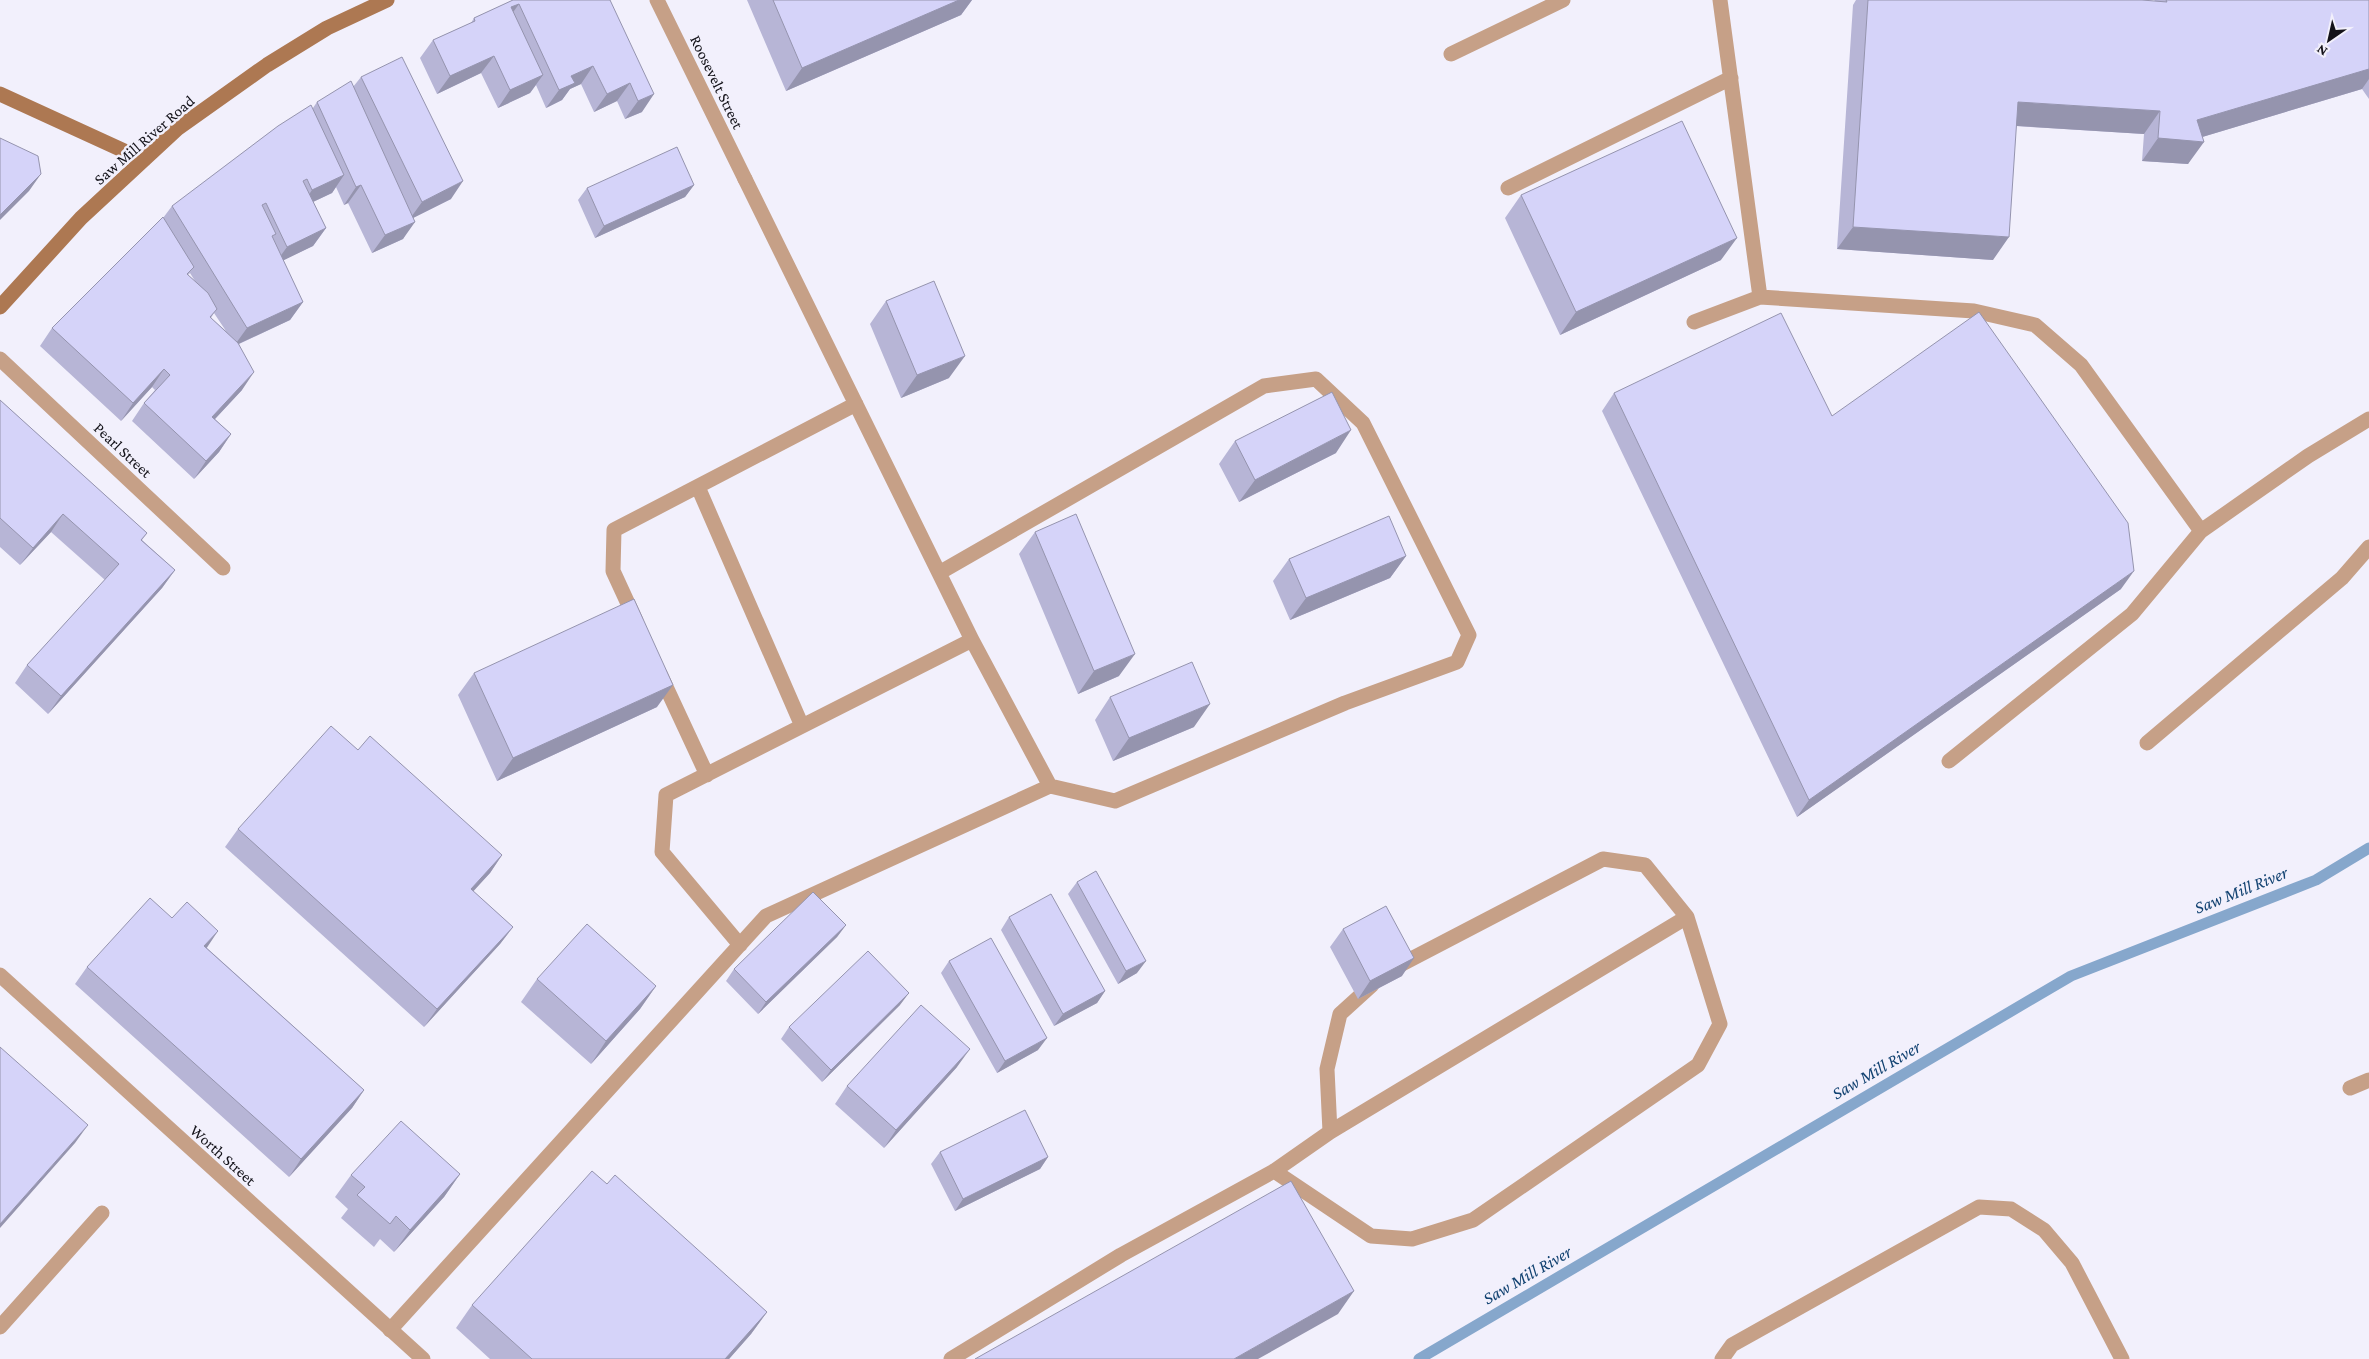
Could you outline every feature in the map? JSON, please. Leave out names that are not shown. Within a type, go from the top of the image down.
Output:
[{"type":"main road","name":"Saw Mill River Road","points":[[0,307],[81,218],[177,129],[267,64],[327,28],[387,0]]},
{"type":"main road","points":[[0,94],[144,160]]},
{"type":"street","name":"Roosevelt Street","points":[[657,0],[972,640],[1050,786]]},
{"type":"street","points":[[1451,54],[1562,0]]},
{"type":"street","points":[[1720,0],[1760,297]]},
{"type":"street","points":[[1508,188],[1731,78]]},
{"type":"street","points":[[1694,322],[1760,297],[1974,311],[2035,325],[2081,365],[2201,531]]},
{"type":"street","name":"Pearl Street","points":[[0,359],[223,568]]},
{"type":"street","points":[[390,1330],[766,916],[1050,786],[1115,801],[1345,703],[1457,662],[1469,635],[1363,423],[1316,379],[1264,386],[939,573]]},
{"type":"street","points":[[641,633],[613,571],[614,530],[856,404]]},
{"type":"street","points":[[1949,761],[2132,614],[2201,531],[2308,456],[2369,419]]},
{"type":"street","points":[[698,487],[802,726]]},
{"type":"street","points":[[2147,743],[2342,578],[2369,547]]},
{"type":"street","points":[[740,945],[662,852],[666,795],[972,640]]},
{"type":"street","points":[[654,660],[707,775]]},
{"type":"street","points":[[1274,1171],[1371,1236],[1412,1238],[1472,1220],[1698,1065],[1720,1024],[1687,917],[1645,865],[1603,859],[1386,973],[1340,1014],[1327,1069],[1330,1132]]},
{"type":"street","points":[[951,1359],[1121,1256],[1274,1171],[1330,1132],[1687,917]]},
{"type":"street","name":"Worth Street","points":[[0,975],[423,1359]]},
{"type":"street","points":[[2350,1088],[2369,1080]]},
{"type":"street","points":[[1722,1359],[1732,1345],[1979,1207],[2011,1209],[2044,1230],[2072,1264],[2122,1359]]},
{"type":"street","points":[[0,1327],[102,1213]]},
{"type":"building","points":[[513,0],[610,0],[654,94],[638,101],[630,83],[607,94],[593,66],[571,76],[575,83],[559,90],[519,4],[511,7],[543,75],[510,90],[494,56],[450,76],[433,40],[475,21],[474,18]]},
{"type":"building","points":[[773,0],[959,0],[802,68]]},
{"type":"building","points":[[1868,0],[2142,0],[2167,2],[2166,0],[2369,0],[2369,69],[2197,120],[2204,142],[2158,138],[2160,111],[2018,102],[2009,237],[1853,227]]},
{"type":"building","points":[[402,57],[463,181],[422,202],[361,77]]},
{"type":"building","points":[[351,81],[415,222],[385,235],[361,185],[356,187],[317,102]]},
{"type":"building","points":[[311,105],[344,175],[312,190],[307,179],[303,181],[326,228],[287,247],[266,203],[262,205],[276,234],[272,236],[303,302],[247,328],[172,206],[278,126]]},
{"type":"building","points":[[1682,121],[1737,238],[1576,312],[1521,195]]},
{"type":"building","points":[[0,138],[38,156],[41,174],[0,215]]},
{"type":"building","points":[[677,147],[694,185],[604,226],[587,188]]},
{"type":"building","points":[[163,217],[194,267],[187,274],[208,293],[217,309],[210,317],[238,343],[254,372],[212,417],[231,434],[206,461],[144,403],[170,375],[164,369],[133,403],[52,328]]},
{"type":"building","points":[[934,281],[965,356],[917,375],[886,301]]},
{"type":"building","points":[[1979,312],[2128,523],[2134,571],[1809,800],[1614,393],[1781,313],[1832,416]]},
{"type":"building","points":[[1332,392],[1351,430],[1255,480],[1235,441]]},
{"type":"building","points":[[0,400],[147,533],[141,540],[175,570],[61,696],[27,665],[119,564],[63,514],[33,548],[0,518]]},
{"type":"building","points":[[1076,514],[1135,654],[1094,671],[1035,532]]},
{"type":"building","points":[[1389,516],[1406,556],[1306,598],[1289,559]]},
{"type":"building","points":[[634,599],[673,685],[513,758],[474,673]]},
{"type":"building","points":[[1192,662],[1210,704],[1129,738],[1110,697]]},
{"type":"building","points":[[331,726],[358,750],[370,736],[502,855],[471,889],[513,927],[437,1009],[238,829]]},
{"type":"building","points":[[1096,871],[1146,961],[1126,971],[1077,882]]},
{"type":"building","points":[[813,892],[846,925],[766,1002],[734,969]]},
{"type":"building","points":[[1051,894],[1105,991],[1063,1014],[1009,917]]},
{"type":"building","points":[[150,898],[172,918],[187,902],[218,931],[204,946],[364,1090],[301,1159],[87,967]]},
{"type":"building","points":[[1386,906],[1414,958],[1370,981],[1343,929]]},
{"type":"building","points":[[587,924],[656,986],[606,1041],[537,979]]},
{"type":"building","points":[[991,938],[1047,1038],[1005,1061],[949,961]]},
{"type":"building","points":[[868,951],[909,993],[831,1070],[789,1027]]},
{"type":"building","points":[[921,1005],[970,1049],[896,1130],[847,1086]]},
{"type":"building","points":[[0,1047],[88,1125],[0,1224]]},
{"type":"building","points":[[1025,1110],[1048,1157],[963,1199],[940,1152]]},
{"type":"building","points":[[401,1121],[460,1174],[410,1230],[396,1216],[390,1224],[357,1195],[365,1187],[351,1175]]},
{"type":"building","points":[[592,1171],[607,1184],[615,1175],[767,1312],[725,1359],[532,1359],[472,1305]]},
{"type":"building","points":[[1291,1181],[1354,1291],[1234,1359],[975,1359]]},
{"type":"waterway","name":"Saw Mill River","points":[[1419,1359],[2071,976],[2316,880],[2369,848]]}]
